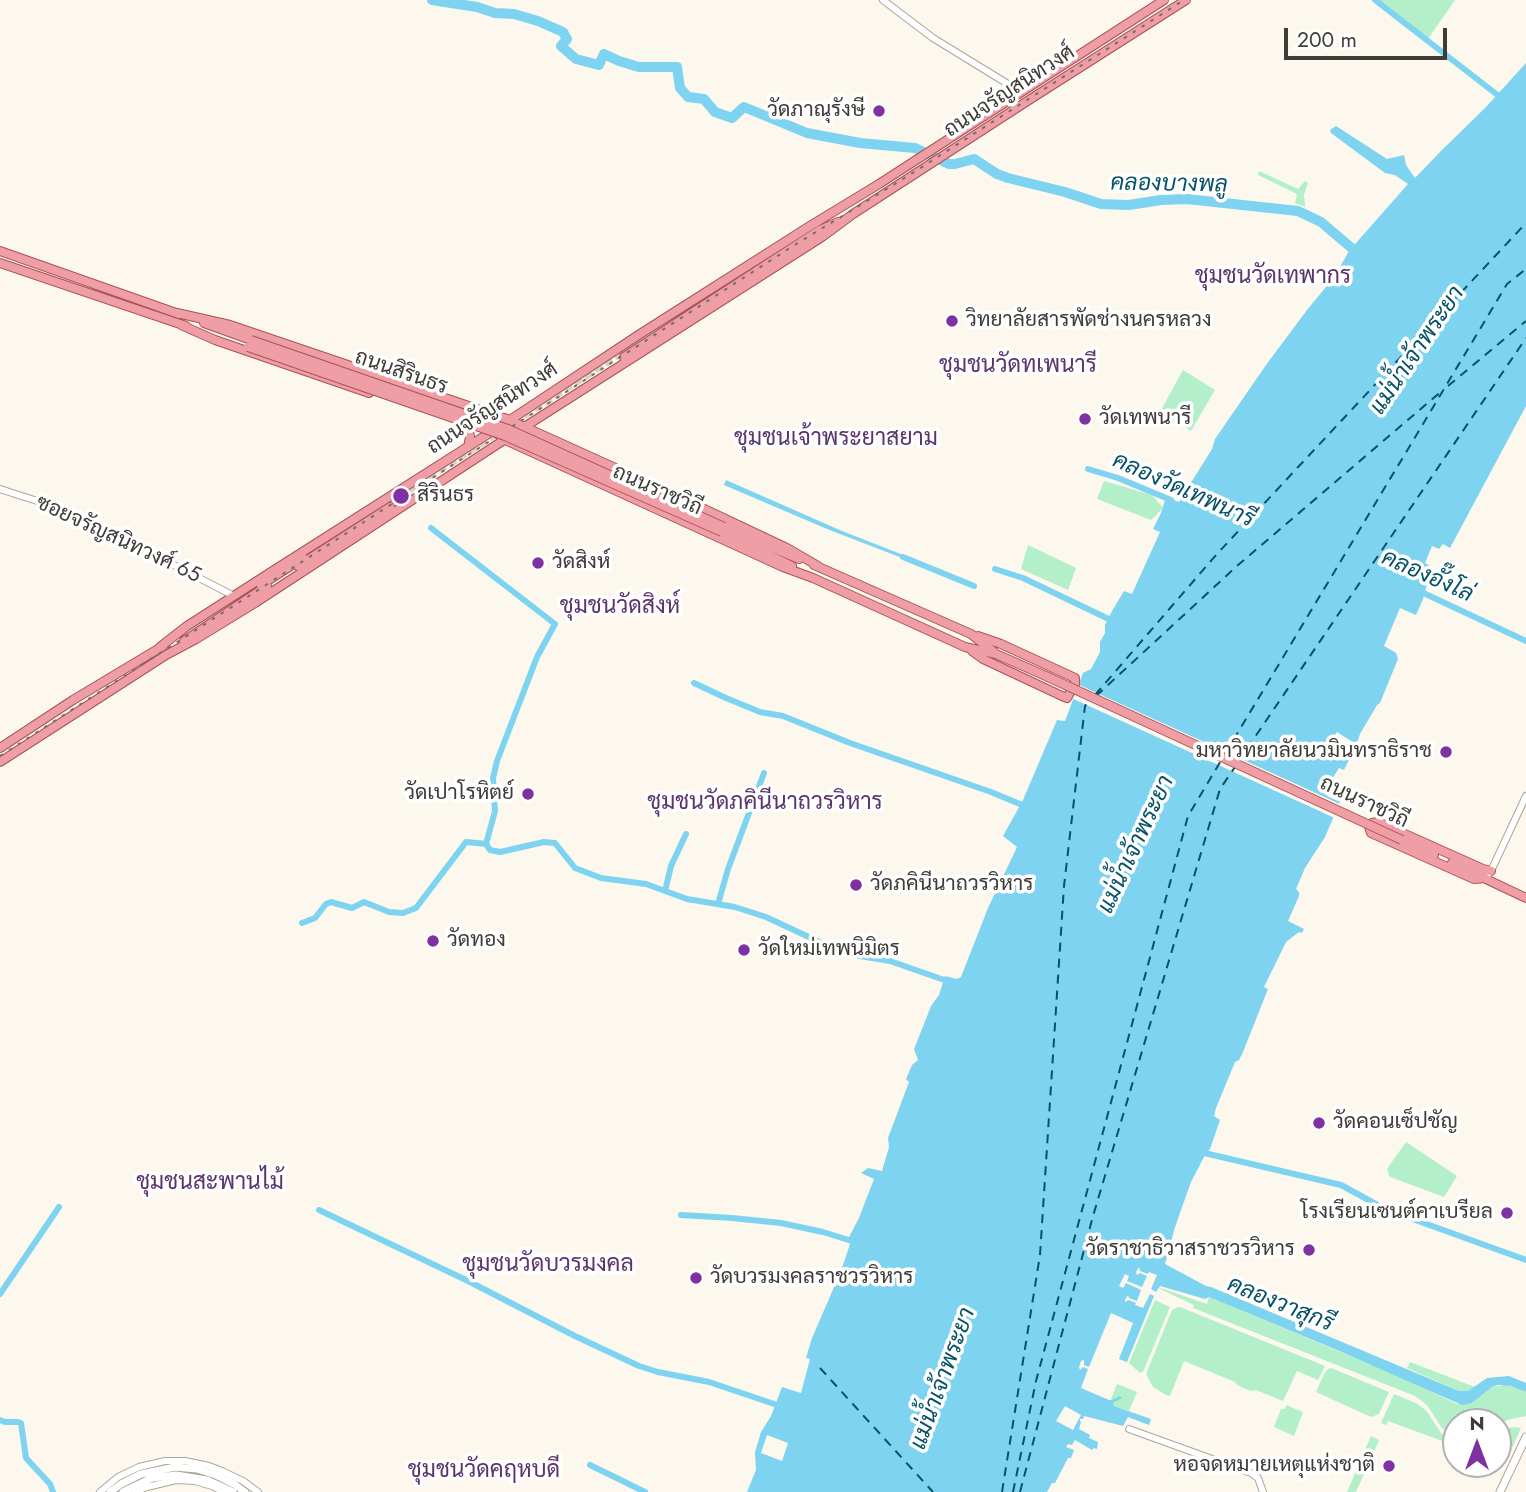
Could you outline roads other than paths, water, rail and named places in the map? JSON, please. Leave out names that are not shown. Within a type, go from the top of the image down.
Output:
[{"type":"main road","name":"ถนนจรัญสนิทวงศ์","points":[[853,214],[818,231],[622,355],[847,205],[1164,0]]},
{"type":"main road","name":"ถนนจรัญสนิทวงศ์","points":[[163,651],[196,639],[255,603],[1186,0]]},
{"type":"main road","name":"ถนนจรัญสนิทวงศ์","points":[[0,762],[163,651],[187,626],[810,226],[847,205]]},
{"type":"main road","name":"ถนนสิรินธร","points":[[0,251],[177,313],[250,343],[505,436],[723,530]]},
{"type":"main road","name":"ถนนสิรินธร","points":[[0,263],[181,325],[250,343]]},
{"type":"main road","name":"ถนนสิรินธร","points":[[177,313],[230,325],[413,386],[525,427]]},
{"type":"main road","name":"ถนนสิรินธร","points":[[181,325],[236,348],[488,434]]},
{"type":"main road","points":[[572,379],[572,389],[585,388]]},
{"type":"main road","points":[[403,405],[417,400],[419,396],[413,386]]},
{"type":"main road","points":[[458,424],[466,427],[469,432],[468,447]]},
{"type":"main road","name":"ถนนราชวิถี","points":[[525,427],[787,548],[817,566]]},
{"type":"main road","name":"ถนนราชวิถี","points":[[488,434],[965,647],[996,654],[1048,677],[1402,840],[1488,874],[1493,883],[1526,898]]},
{"type":"main road","points":[[400,490],[414,490],[415,496],[411,500]]},
{"type":"main road","name":"ถนนจรัญสนิทวงศ์","points":[[0,748],[73,700],[193,634],[389,505]]},
{"type":"main road","name":"ถนนราชวิถี","points":[[723,530],[817,566],[971,634],[996,654]]},
{"type":"main road","name":"ถนนราชวิถี","points":[[723,530],[813,578]]},
{"type":"main road","points":[[965,647],[983,659],[1067,698],[1072,691],[1075,678],[1001,644],[971,634]]},
{"type":"main road","points":[[1378,822],[1488,874],[1474,879],[1371,832],[1370,824],[1378,822]]},
{"type":"main road","points":[[1500,1492],[1526,1437]]},
{"type":"main road","points":[[110,1492],[141,1474],[175,1467],[210,1473],[245,1492]]},
{"type":"main road","points":[[122,1492],[152,1478],[176,1475],[207,1480],[233,1492]]},
{"type":"street","points":[[883,0],[933,38],[1021,92]]},
{"type":"street","name":"ซอยจรัญสนิทวงศ์ 65","points":[[0,489],[50,505],[106,530],[234,596]]},
{"type":"street","points":[[1488,874],[1526,796]]},
{"type":"street","points":[[1129,1429],[1251,1473],[1258,1478],[1264,1492]]},
{"type":"street","points":[[100,1492],[118,1477],[137,1468],[165,1461],[197,1463],[222,1471],[258,1492]]},
{"type":"street","points":[[135,1492],[164,1481],[186,1480],[212,1486],[224,1492]]},
{"type":"water","name":"แม่น้ำเจ้าพระยา","points":[[1526,63],[1526,406],[1450,548],[1443,544],[1439,549],[1432,546],[1425,563],[1430,566],[1429,577],[1416,615],[1400,608],[1384,646],[1396,653],[1398,659],[1380,703],[1360,734],[1355,748],[1352,746],[1354,743],[1337,732],[1332,740],[1349,751],[1354,749],[1344,770],[1339,768],[1329,784],[1332,786],[1327,796],[1340,802],[1325,837],[1305,868],[1296,889],[1299,896],[1288,921],[1304,929],[1286,942],[1264,987],[1268,989],[1243,1052],[1235,1062],[1216,1108],[1214,1116],[1220,1120],[1210,1149],[1191,1182],[1165,1264],[1206,1286],[1459,1391],[1468,1391],[1487,1378],[1509,1376],[1526,1383],[1526,1392],[1511,1386],[1498,1385],[1472,1403],[1462,1405],[1209,1297],[1205,1299],[1160,1286],[1156,1292],[1151,1289],[1157,1275],[1140,1271],[1139,1267],[1137,1275],[1140,1273],[1147,1276],[1142,1287],[1127,1281],[1129,1276],[1125,1274],[1119,1286],[1123,1288],[1126,1283],[1141,1290],[1137,1301],[1128,1295],[1125,1302],[1129,1300],[1143,1308],[1150,1294],[1154,1296],[1127,1362],[1119,1359],[1133,1323],[1111,1313],[1089,1367],[1084,1365],[1084,1360],[1079,1367],[1080,1370],[1083,1367],[1088,1369],[1081,1388],[1109,1400],[1120,1396],[1122,1398],[1113,1403],[1114,1406],[1151,1419],[1149,1425],[1128,1417],[1123,1426],[1084,1416],[1080,1419],[1079,1429],[1098,1442],[1097,1449],[1092,1450],[1075,1440],[1072,1445],[1068,1444],[1066,1447],[1074,1450],[1071,1458],[1068,1458],[1047,1492],[747,1492],[756,1470],[755,1452],[761,1432],[771,1416],[782,1387],[801,1393],[810,1359],[806,1358],[812,1338],[841,1271],[850,1244],[848,1239],[874,1179],[861,1173],[868,1168],[882,1171],[889,1147],[888,1138],[909,1082],[906,1079],[912,1065],[918,1060],[914,1049],[931,1006],[939,995],[945,976],[957,979],[961,977],[988,908],[1017,847],[1003,836],[1023,800],[1057,720],[1065,721],[1083,673],[1091,669],[1100,652],[1100,642],[1112,611],[1124,591],[1132,594],[1160,532],[1153,529],[1166,497],[1179,502],[1212,449],[1215,439],[1266,365],[1335,276],[1349,251],[1408,184],[1395,175],[1385,173],[1330,130],[1336,126],[1387,159],[1404,155],[1406,165],[1415,178]],"holes":[[[1065,1406],[1081,1415],[1073,1430],[1056,1421]],[[767,1435],[788,1443],[782,1461],[761,1453]]]},
{"type":"water","points":[[726,480],[911,558],[910,561],[724,485]]},
{"type":"waterway","name":"คลองบางพลู","points":[[432,0],[477,7],[495,13],[514,14],[538,21],[563,32],[567,39],[561,46],[576,59],[599,65],[604,54],[639,67],[677,67],[680,88],[688,97],[704,99],[715,112],[732,118],[744,107],[807,133],[860,143],[915,148],[949,164],[974,159],[1008,178],[1101,204],[1129,205],[1187,199],[1298,211],[1321,222],[1361,256]]},
{"type":"waterway","points":[[1375,0],[1504,100]]},
{"type":"waterway","name":"คลองวัดเทพนารี","points":[[1088,469],[1171,500]]},
{"type":"waterway","points":[[431,528],[555,624],[537,657],[497,761],[493,778],[495,811],[486,844],[490,850],[500,852],[544,842],[555,843],[575,868],[601,878],[646,884],[687,899],[735,907],[766,917],[854,955],[890,961],[950,982]]},
{"type":"waterway","points":[[903,557],[974,586]]},
{"type":"waterway","points":[[995,569],[1023,578],[1115,622]]},
{"type":"waterway","name":"คลองอั๊งโล่","points":[[1417,590],[1526,641]]},
{"type":"waterway","points":[[694,683],[760,712],[783,716],[1027,807]]},
{"type":"waterway","points":[[718,904],[728,869],[764,773]]},
{"type":"waterway","points":[[665,891],[671,866],[686,834]]},
{"type":"waterway","points":[[302,923],[315,918],[326,904],[331,902],[352,908],[364,902],[389,912],[403,913],[416,908],[466,842],[486,844]]},
{"type":"waterway","points":[[1200,1152],[1341,1185],[1385,1209],[1526,1260]]},
{"type":"waterway","points":[[0,1294],[59,1207]]},
{"type":"waterway","points":[[319,1210],[639,1366],[709,1382],[783,1407]]},
{"type":"waterway","points":[[681,1215],[781,1223],[855,1242]]},
{"type":"waterway","points":[[0,1420],[21,1423],[26,1458],[50,1484],[53,1492]]},
{"type":"waterway","points":[[590,1465],[645,1492]]},
{"type":"tunnel","points":[[514,422],[621,353]]},
{"type":"tunnel","points":[[388,503],[500,431]]},
{"type":"railway","points":[[0,756],[793,246],[1184,0]]},
{"type":"place","name":"วัดภาณุรังษี","points":[[879,111]]},
{"type":"place","name":"วิทยาลัยสารพัดช่างนครหลวง","points":[[952,321]]},
{"type":"place","name":"วัดเทพนารี","points":[[1085,419]]},
{"type":"place","name":"สิรินธร","points":[[401,496]]},
{"type":"place","name":"วัดสิงห์","points":[[538,563]]},
{"type":"place","name":"มหาวิทยาลัยนวมินทราธิราช","points":[[1446,752]]},
{"type":"place","name":"วัดเปาโรหิตย์","points":[[528,794]]},
{"type":"place","name":"วัดภคินีนาถวรวิหาร","points":[[856,885]]},
{"type":"place","name":"วัดทอง","points":[[433,941]]},
{"type":"place","name":"วัดใหม่เทพนิมิตร","points":[[744,950]]},
{"type":"place","name":"วัดคอนเซ็ปชัญ","points":[[1319,1123]]},
{"type":"place","name":"โรงเรียนเซนต์คาเบรียล","points":[[1507,1213]]},
{"type":"place","name":"วัดราชาธิวาสราชวรวิหาร","points":[[1309,1250]]},
{"type":"place","name":"วัดบวรมงคลราชวรวิหาร","points":[[696,1278]]},
{"type":"place","name":"หอจดหมายเหตุแห่งชาติ","points":[[1389,1466]]},
{"type":"district","name":"ชุมชนวัดเทพากร","points":[[1273,277]]},
{"type":"district","name":"ชุมชนวัดทเพนารี","points":[[1018,366]]},
{"type":"district","name":"ชุมชนเจ้าพระยาสยาม","points":[[836,439]]},
{"type":"district","name":"ชุมชนวัดสิงห์","points":[[620,607]]},
{"type":"district","name":"ชุมชนวัดภคินีนาถวรวิหาร","points":[[765,803]]},
{"type":"district","name":"ชุมชนสะพานไม้","points":[[210,1183]]},
{"type":"district","name":"ชุมชนวัดบวรมงคล","points":[[548,1265]]},
{"type":"district","name":"ชุมชนวัดคฤหบดี","points":[[484,1471]]},
{"type":"water label","name":"คลองวาสุกรี","points":[[1280,1305]]}]
